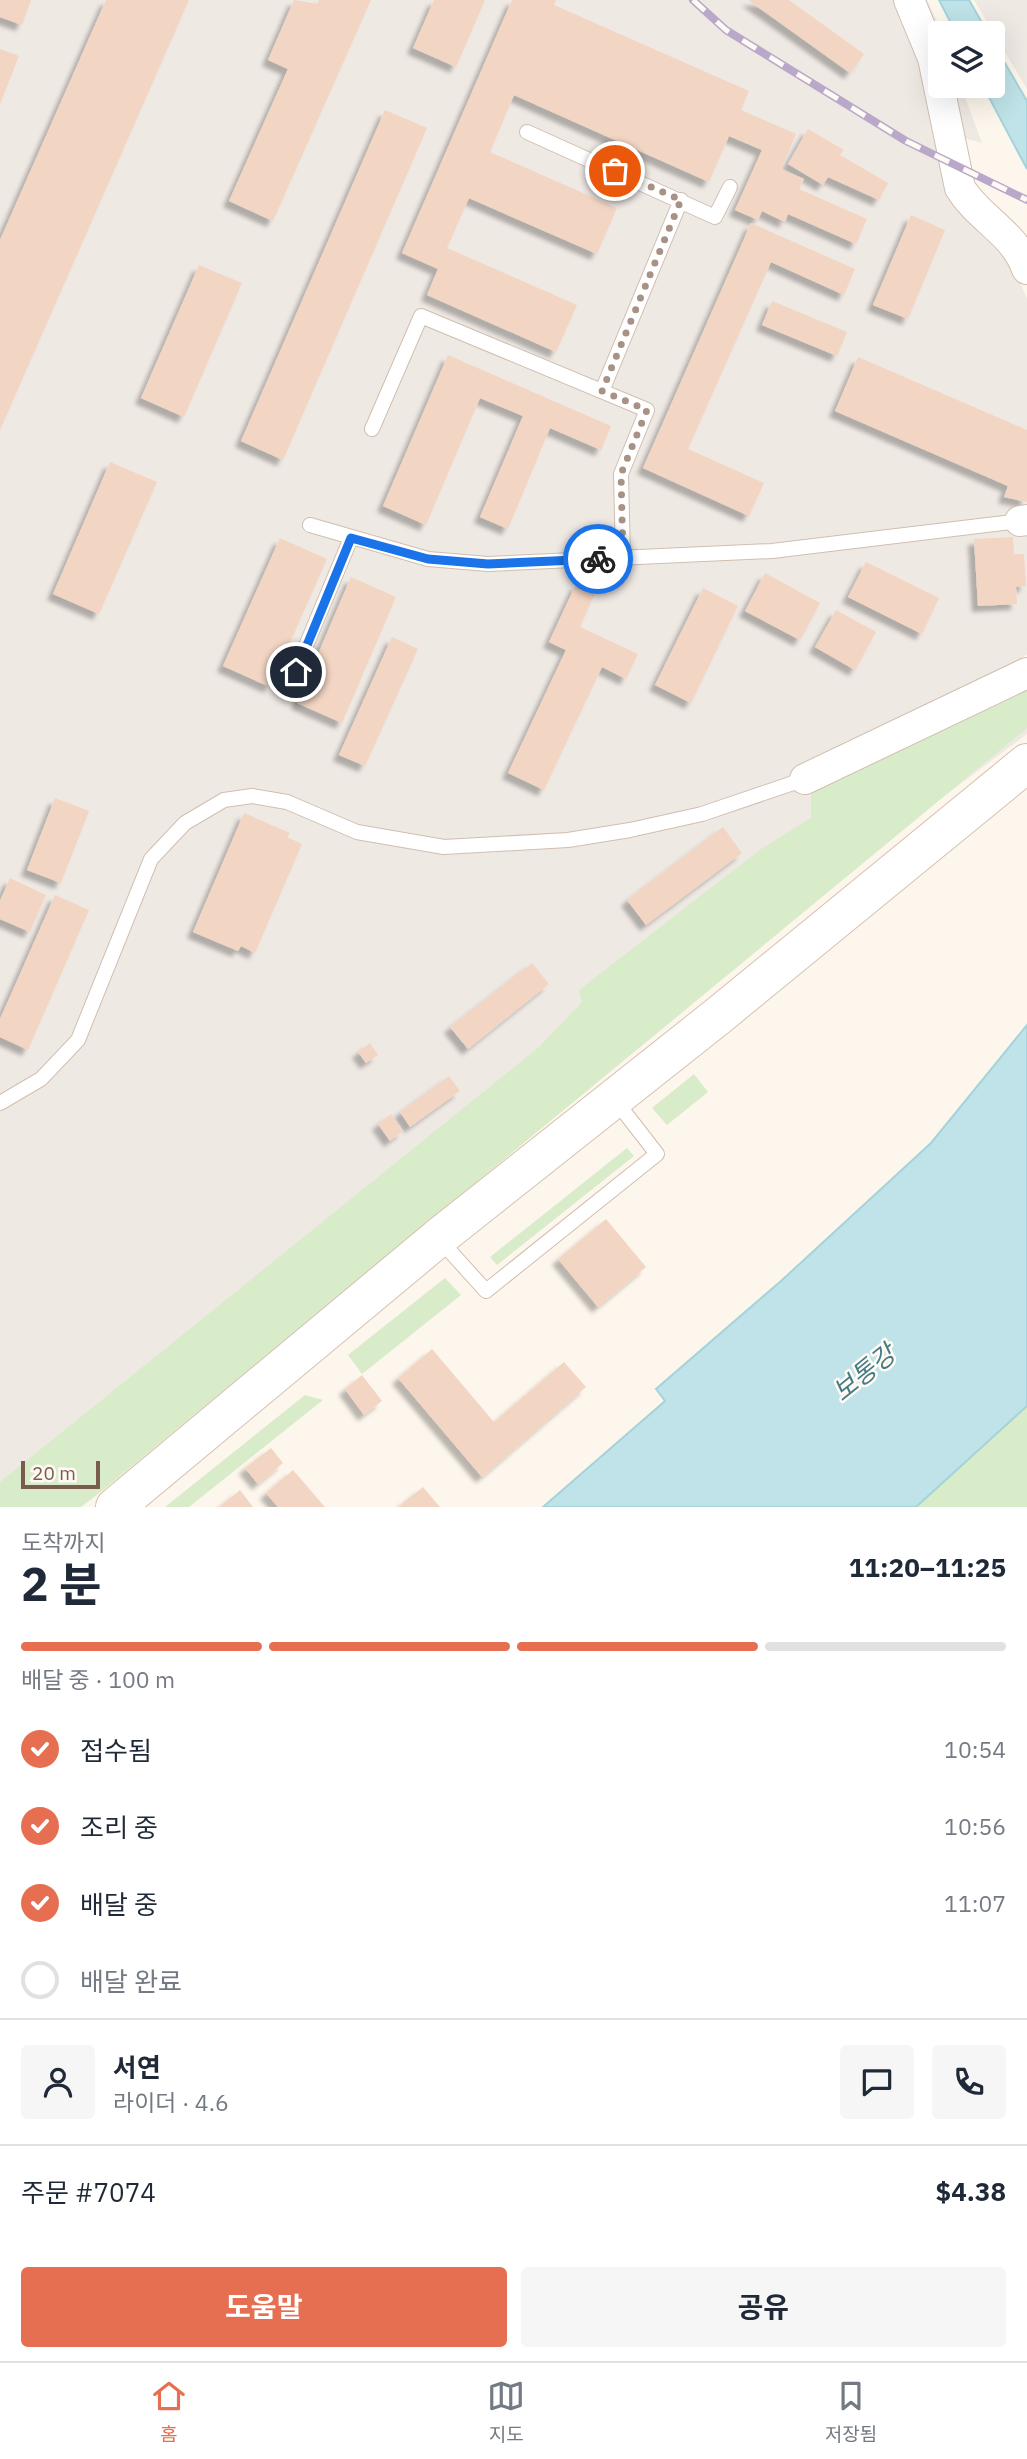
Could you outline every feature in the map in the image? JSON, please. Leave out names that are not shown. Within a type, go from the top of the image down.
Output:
[{"type":"main road","points":[[115,1507],[438,1238],[614,1099],[1027,763]]},
{"type":"street","points":[[909,0],[933,58],[960,188],[969,204],[1009,236],[1027,269]]},
{"type":"street","points":[[805,779],[1027,673]]},
{"type":"lane","points":[[527,132],[715,217],[730,187]]},
{"type":"lane","points":[[602,391],[681,200]]},
{"type":"lane","points":[[372,429],[421,316],[647,410],[621,474],[623,558]]},
{"type":"lane","points":[[310,525],[440,560],[488,564],[772,551],[1024,520]]},
{"type":"lane","points":[[296,672],[351,538]]},
{"type":"lane","points":[[0,1103],[41,1079],[78,1041],[151,859],[185,823],[225,800],[252,796],[287,802],[357,832],[444,847],[568,840],[630,830],[702,814],[805,779]]},
{"type":"lane","points":[[438,1238],[485,1291],[496,1283],[657,1154],[614,1099]]},
{"type":"shaded area","points":[[0,0],[927,0],[937,21],[928,21],[928,98],[965,98],[982,143],[942,132],[1004,243],[1027,299],[1027,654],[1022,658],[1027,668],[1027,734],[0,1503]]},
{"type":"shaded area","points":[[974,0],[1027,0],[1027,89],[1005,52],[1005,21],[987,21]]},
{"type":"green space","points":[[1027,690],[1027,728],[102,1491],[81,1507],[0,1507],[0,1482],[539,1047],[582,1002],[579,990],[761,849],[811,818],[811,792]]},
{"type":"green space","points":[[694,1074],[708,1092],[667,1125],[652,1108]]},
{"type":"green space","points":[[627,1148],[634,1156],[497,1265],[490,1257]]},
{"type":"green space","points":[[445,1278],[461,1295],[362,1374],[348,1355]]},
{"type":"green space","points":[[305,1395],[323,1400],[189,1507],[165,1507]]},
{"type":"green space","points":[[1027,1406],[1027,1507],[916,1507],[1020,1412]]},
{"type":"water","points":[[939,0],[969,0],[981,21],[950,21]]},
{"type":"water","points":[[1005,63],[1027,101],[1027,169],[989,98],[1005,98]]},
{"type":"water","name":"보통강","points":[[1027,1025],[1027,1406],[916,1507],[543,1507],[665,1401],[656,1389],[781,1281],[931,1143]]},
{"type":"building","points":[[0,0],[31,0],[22,25],[0,17]]},
{"type":"building","points":[[106,0],[189,0],[0,430],[0,240]]},
{"type":"building","points":[[294,0],[317,4],[319,0],[371,0],[273,221],[229,201],[288,69],[268,60]]},
{"type":"building","points":[[434,0],[485,0],[456,67],[413,48]]},
{"type":"building","points":[[512,0],[556,0],[554,5],[749,91],[741,110],[796,134],[781,169],[804,179],[799,189],[867,219],[856,244],[788,214],[785,222],[762,211],[758,220],[735,210],[762,150],[729,136],[709,182],[514,95],[490,152],[617,208],[597,254],[469,198],[447,248],[577,305],[556,352],[427,295],[438,269],[402,253]]},
{"type":"building","points":[[748,0],[789,0],[864,54],[850,73]]},
{"type":"building","points":[[0,49],[19,56],[0,104]]},
{"type":"building","points":[[385,110],[427,128],[283,460],[241,441]]},
{"type":"building","points":[[808,129],[844,150],[840,155],[888,183],[879,200],[828,177],[823,185],[788,164]]},
{"type":"building","points":[[911,215],[945,230],[908,319],[873,305]]},
{"type":"building","points":[[751,223],[855,269],[844,295],[771,262],[688,449],[764,483],[749,516],[643,468]]},
{"type":"building","points":[[199,265],[242,283],[184,417],[141,398]]},
{"type":"building","points":[[772,301],[847,332],[837,356],[762,325]]},
{"type":"building","points":[[448,355],[611,426],[601,450],[550,428],[508,529],[480,517],[523,416],[480,398],[426,525],[383,506]]},
{"type":"building","points":[[858,357],[1027,430],[1027,502],[1004,497],[1008,486],[835,411]]},
{"type":"building","points":[[110,462],[157,482],[99,614],[53,594]]},
{"type":"building","points":[[1013,537],[1014,554],[1024,554],[1026,586],[1016,587],[1017,604],[978,606],[974,539]]},
{"type":"building","points":[[280,538],[327,559],[270,687],[223,666]]},
{"type":"building","points":[[866,562],[939,598],[922,634],[848,597]]},
{"type":"building","points":[[765,573],[820,603],[800,640],[745,611]]},
{"type":"building","points":[[351,577],[396,597],[342,723],[297,703]]},
{"type":"building","points":[[576,584],[595,593],[580,627],[638,654],[626,679],[602,667],[544,790],[508,773],[566,650],[549,642]]},
{"type":"building","points":[[703,588],[738,606],[691,703],[655,685]]},
{"type":"building","points":[[836,610],[876,632],[855,670],[815,647]]},
{"type":"building","points":[[392,637],[418,649],[365,766],[339,755]]},
{"type":"building","points":[[55,798],[89,811],[61,883],[27,870]]},
{"type":"building","points":[[244,813],[290,833],[287,837],[302,844],[255,953],[241,946],[238,951],[193,932]]},
{"type":"building","points":[[723,827],[742,853],[646,925],[627,900]]},
{"type":"building","points":[[10,878],[46,895],[30,932],[0,919],[0,901]]},
{"type":"building","points":[[55,895],[89,910],[28,1050],[0,1037],[0,1019]]},
{"type":"building","points":[[532,963],[549,984],[468,1049],[450,1027]]},
{"type":"building","points":[[370,1043],[378,1055],[366,1063],[358,1052]]},
{"type":"building","points":[[449,1076],[460,1091],[410,1127],[400,1112]]},
{"type":"building","points":[[391,1114],[403,1131],[390,1141],[378,1124]]},
{"type":"building","points":[[606,1219],[646,1267],[598,1307],[558,1259]]},
{"type":"building","points":[[432,1349],[494,1422],[564,1362],[586,1387],[482,1477],[398,1378]]},
{"type":"building","points":[[362,1375],[382,1401],[364,1415],[345,1389]]},
{"type":"building","points":[[271,1448],[283,1463],[258,1484],[245,1468]]},
{"type":"building","points":[[293,1470],[325,1507],[278,1507],[266,1493]]},
{"type":"building","points":[[423,1487],[440,1507],[398,1507]]},
{"type":"building","points":[[240,1490],[253,1507],[219,1507]]},
{"type":"railway","points":[[693,0],[726,30],[906,141],[1027,200]]},
{"type":"way so far","points":[[598,559],[623,558],[621,474],[647,410],[602,391],[681,200],[615,171]]},
{"type":"route","points":[[296,672],[351,538],[428,559],[488,564],[598,559]]}]
